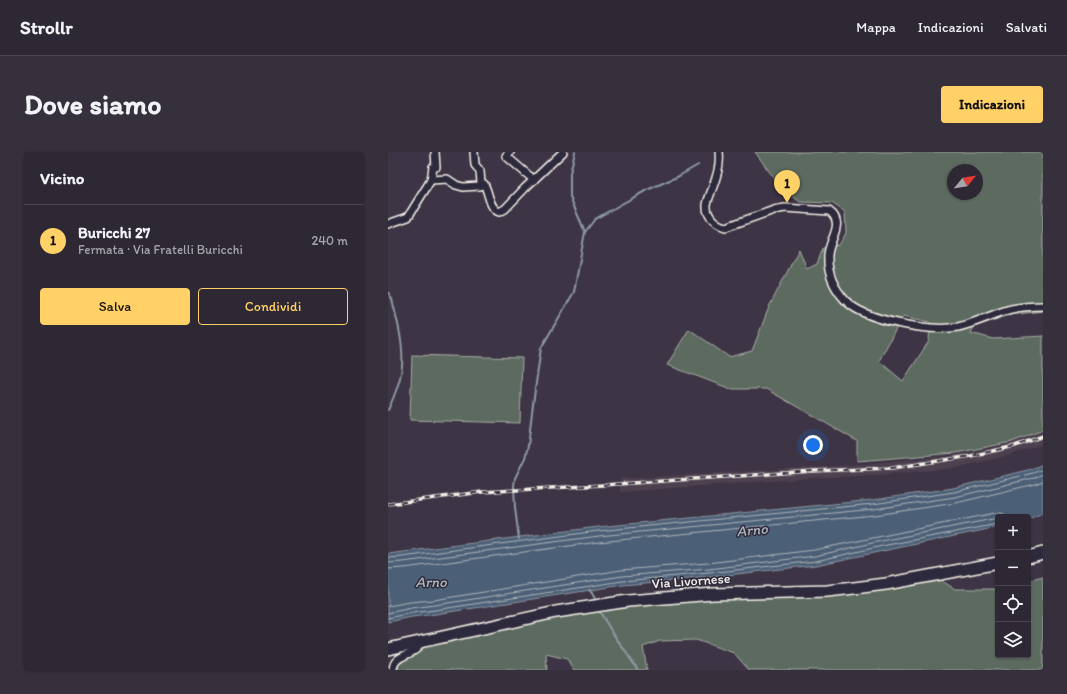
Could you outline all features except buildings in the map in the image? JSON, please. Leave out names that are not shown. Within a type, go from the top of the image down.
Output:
[{"type":"main road","points":[[1031,556],[1043,552]]},
{"type":"main road","name":"Via Livornese","points":[[388,649],[556,612],[628,601],[712,594],[827,591],[886,584],[995,564]]},
{"type":"street","points":[[388,224],[408,217],[431,180],[433,167],[436,167],[435,152]]},
{"type":"street","points":[[477,152],[475,165],[480,171],[481,183],[484,184],[487,189],[496,211],[499,212],[505,209],[563,152]]},
{"type":"street","points":[[510,152],[506,156],[534,180]]},
{"type":"street","points":[[719,152],[719,166],[707,205],[713,220],[719,225],[726,227],[774,210],[785,208],[829,211],[835,215],[837,221],[836,230],[828,255],[832,281],[845,300],[851,306],[862,312],[880,319],[931,328],[942,328],[958,327],[1002,311],[1021,307],[1043,306]]},
{"type":"street","points":[[431,180],[447,179],[456,185],[463,187],[480,186],[481,183]]},
{"type":"street","points":[[393,670],[396,661],[404,655],[418,649],[420,642]]},
{"type":"shaded area","points":[[1043,432],[1043,444],[1007,456],[956,468],[878,475],[811,478],[620,492],[620,479],[853,465],[950,456],[1007,445]]},
{"type":"green space","points":[[755,152],[1043,152],[1043,311],[1009,315],[974,327],[971,333],[993,339],[1043,336],[1043,430],[1012,442],[956,453],[857,461],[857,441],[766,389],[731,389],[667,365],[689,329],[729,357],[752,351],[769,307],[799,249],[807,269],[817,264],[823,248],[839,245],[846,233],[845,212],[832,203],[800,202],[779,185]],"holes":[[[903,316],[930,322],[929,341],[903,381],[879,361]]]},
{"type":"green space","points":[[412,355],[522,358],[520,423],[410,420]]},
{"type":"green space","points":[[1043,577],[1043,670],[749,670],[734,653],[696,640],[660,641],[643,647],[647,670],[574,670],[567,659],[546,654],[547,670],[391,670],[398,655],[413,648],[507,625],[620,606],[939,579],[955,589],[995,589],[995,658],[1031,658],[1031,580]]},
{"type":"water","name":"Arno","points":[[1043,464],[1043,513],[1031,518],[1031,514],[995,514],[995,528],[816,565],[623,585],[412,617],[388,622],[388,554],[598,527],[873,500],[953,488],[1032,469]]},
{"type":"waterway","points":[[575,152],[570,173],[570,197],[585,232]]},
{"type":"waterway","points":[[519,539],[514,486],[515,478],[525,458],[528,446],[541,348],[574,292],[585,232],[595,219],[647,190],[679,176],[698,165]]},
{"type":"waterway","points":[[388,292],[392,299],[398,324],[402,358],[399,383],[388,410]]},
{"type":"waterway","points":[[589,590],[597,603]]},
{"type":"waterway","points":[[598,609],[638,670]]},
{"type":"railway","points":[[388,504],[482,492],[813,471],[892,468],[971,456],[1015,446],[1043,436]]},
{"type":"place","name":"Buricchi 27","points":[[787,203]]}]
